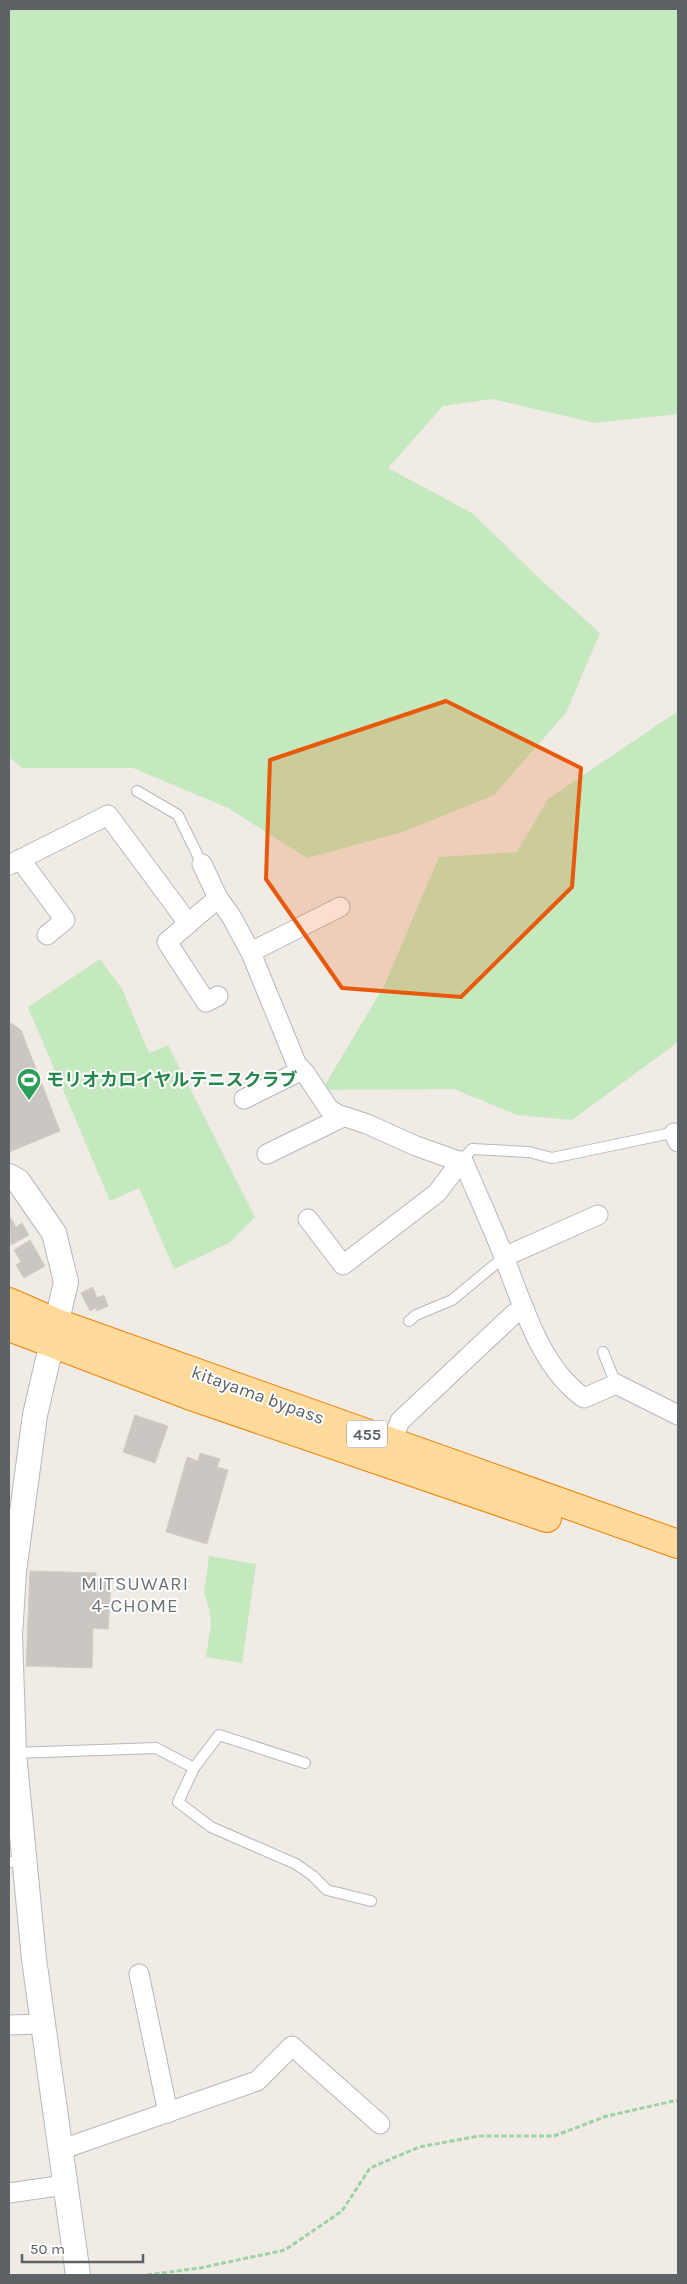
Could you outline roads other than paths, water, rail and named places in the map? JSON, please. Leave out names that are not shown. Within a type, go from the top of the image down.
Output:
[{"type":"highway","name":"kitayama bypass","points":[[9,1302],[54,1333],[191,1396],[678,1562]]},
{"type":"highway","name":"kitayama bypass","points":[[9,1327],[54,1333],[391,1442],[678,1544]]},
{"type":"street","points":[[47,935],[65,920],[14,862],[108,815],[188,924]]},
{"type":"street","points":[[202,864],[218,898],[231,916],[250,952],[297,1065],[329,1109],[343,1117],[367,1124],[416,1146],[464,1162],[524,1308],[544,1350],[568,1387],[584,1398],[616,1384],[678,1415]]},
{"type":"street","points":[[218,898],[166,942],[206,1002],[218,996]]},
{"type":"street","points":[[250,952],[340,907]]},
{"type":"street","points":[[244,1099],[302,1070]]},
{"type":"street","points":[[267,1154],[343,1117]]},
{"type":"street","points":[[308,1219],[343,1265],[437,1194],[461,1161]]},
{"type":"street","points":[[9,1176],[18,1181],[54,1233],[66,1282],[34,1416],[14,1572],[10,1636],[17,1862],[78,2275]]},
{"type":"street","points":[[504,1257],[598,1215]]},
{"type":"street","points":[[391,1442],[400,1421],[514,1314],[524,1308]]},
{"type":"street","points":[[139,1974],[168,2113]]},
{"type":"street","points":[[9,2024],[42,2024]]},
{"type":"street","points":[[60,2150],[257,2081],[292,2046],[380,2124]]},
{"type":"street","points":[[9,2193],[65,2184]]},
{"type":"lane","points":[[137,791],[178,815],[202,864]]},
{"type":"lane","points":[[461,1161],[472,1150],[529,1152],[552,1158],[677,1135]]},
{"type":"lane","points":[[409,1321],[416,1315],[452,1300],[504,1257]]},
{"type":"lane","points":[[603,1352],[616,1384]]},
{"type":"lane","points":[[305,1763],[219,1735],[194,1768],[178,1802],[211,1827],[257,1849],[296,1864],[313,1876],[327,1890],[371,1901]]},
{"type":"lane","points":[[14,1753],[156,1748],[194,1768]]},
{"type":"place","name":"モリオカロイヤルテニスクラブ","points":[[29,1101]]},
{"type":"district","name":"MITSUWARI 4-CHOME","points":[[135,1595]]}]
